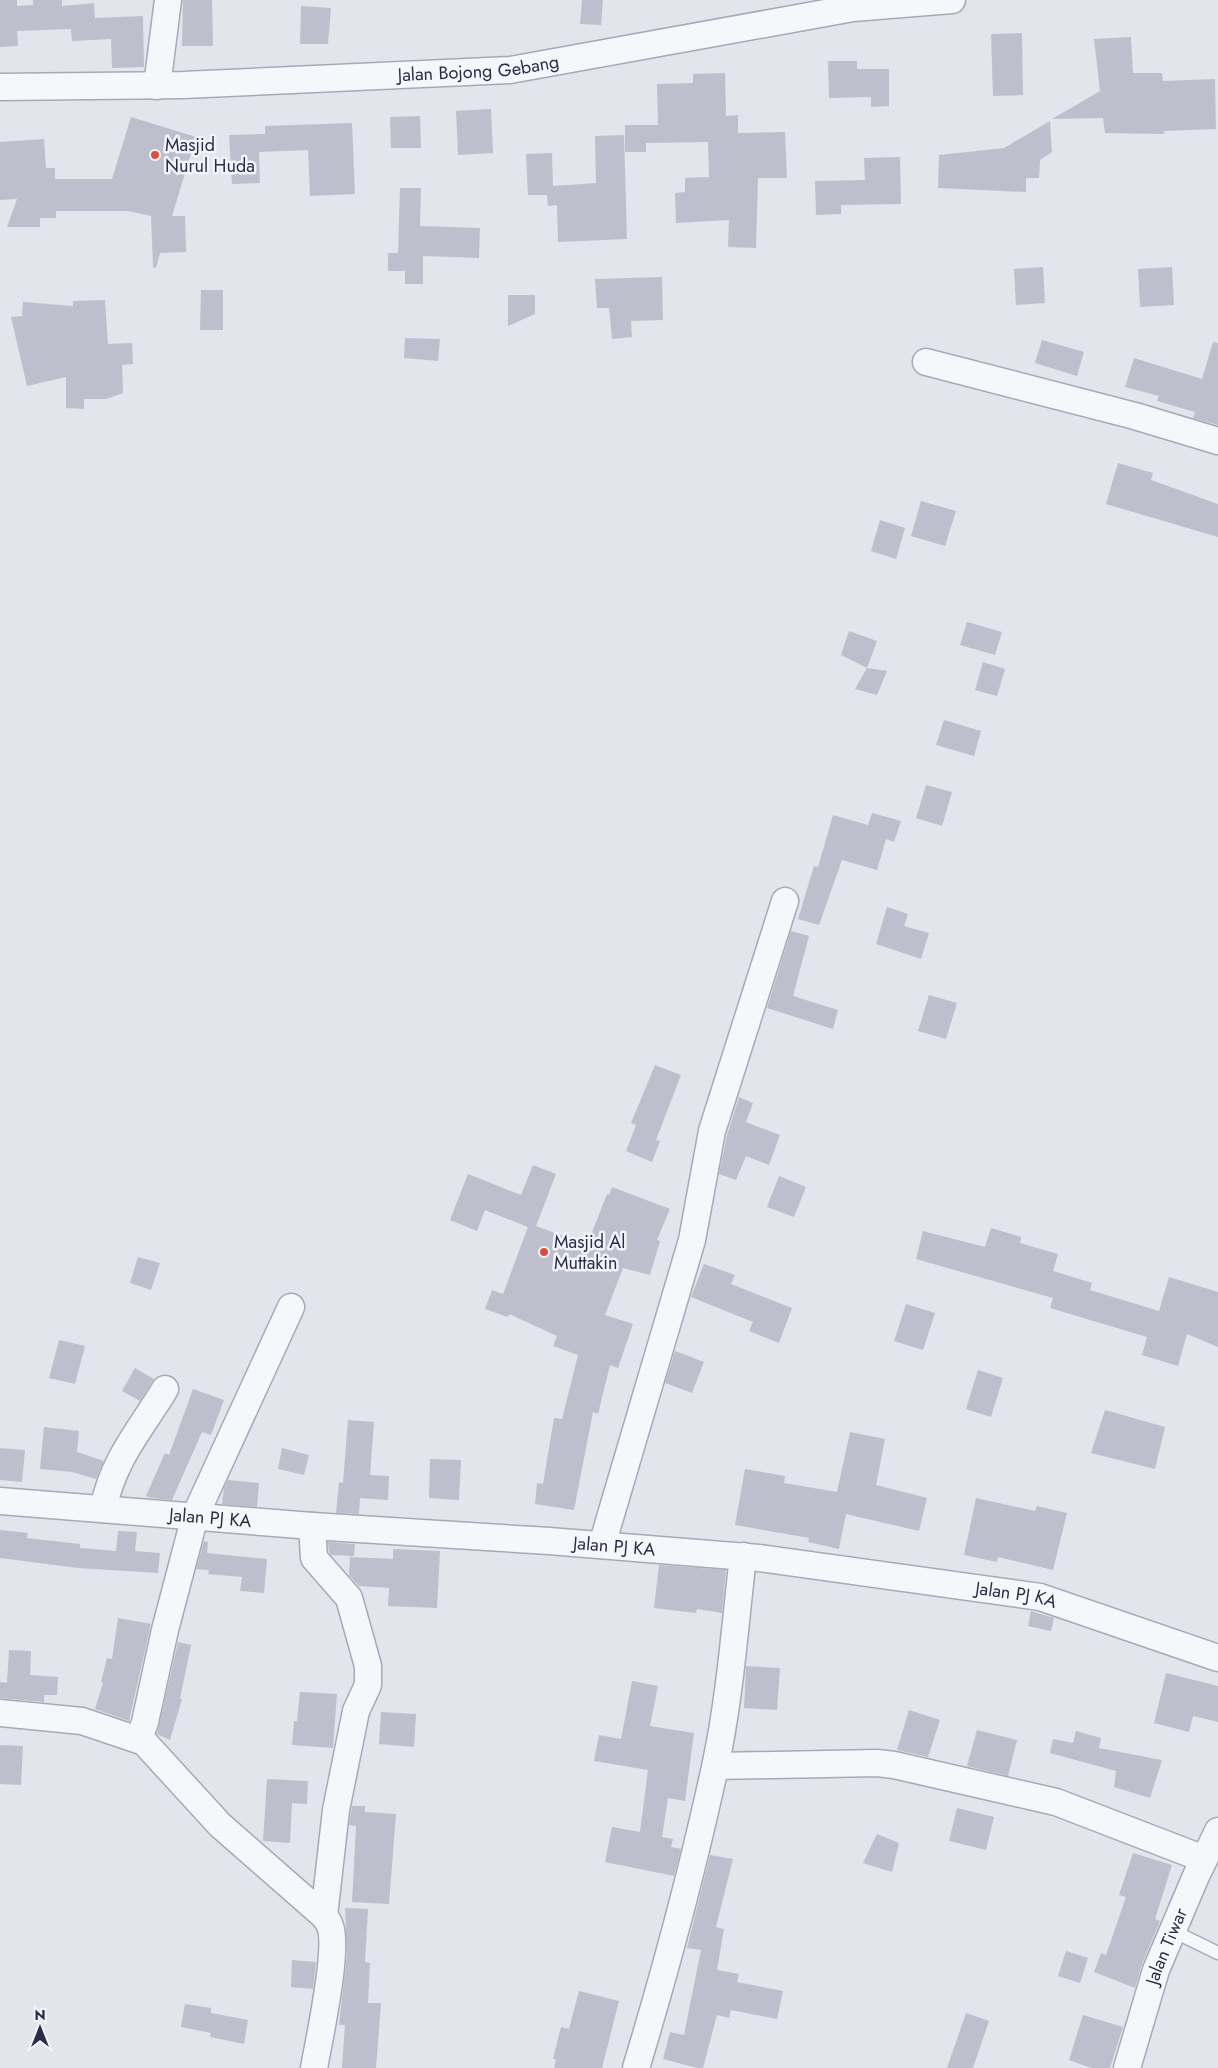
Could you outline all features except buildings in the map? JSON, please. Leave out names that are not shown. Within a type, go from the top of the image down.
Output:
[{"type":"street","points":[[157,86],[168,0]]},
{"type":"street","name":"Jalan Bojong Gebang","points":[[0,87],[157,86],[510,70],[853,8],[898,2],[952,0]]},
{"type":"street","points":[[926,362],[1135,416],[1218,441]]},
{"type":"street","points":[[602,1545],[692,1240],[712,1131],[785,901]]},
{"type":"street","points":[[139,1739],[145,1722],[165,1630],[195,1516],[291,1308]]},
{"type":"street","points":[[103,1509],[115,1468],[134,1434],[166,1389]]},
{"type":"street","name":"Jalan PJ KA","points":[[0,1501],[312,1526],[743,1556],[1040,1597],[1218,1658]]},
{"type":"street","points":[[312,1526],[314,1558],[349,1598],[368,1666],[369,1676],[368,1685],[356,1711],[336,1810],[324,1916]]},
{"type":"street","points":[[636,2068],[666,1970],[716,1766],[727,1697],[743,1556]]},
{"type":"street","points":[[0,1713],[82,1721],[144,1742],[220,1825],[324,1916],[330,1927],[332,1939],[328,1983],[314,2068]]},
{"type":"street","points":[[716,1766],[877,1763],[894,1765],[1056,1802],[1204,1859]]},
{"type":"street","name":"Jalan Tiwar","points":[[1127,2068],[1156,1970],[1218,1831]]},
{"type":"lane","points":[[1172,1931],[1218,1953]]},
{"type":"place","name":"Masjid Nurul Huda","points":[[155,155]]},
{"type":"place","name":"Masjid Al Muttakin","points":[[544,1252]]}]
